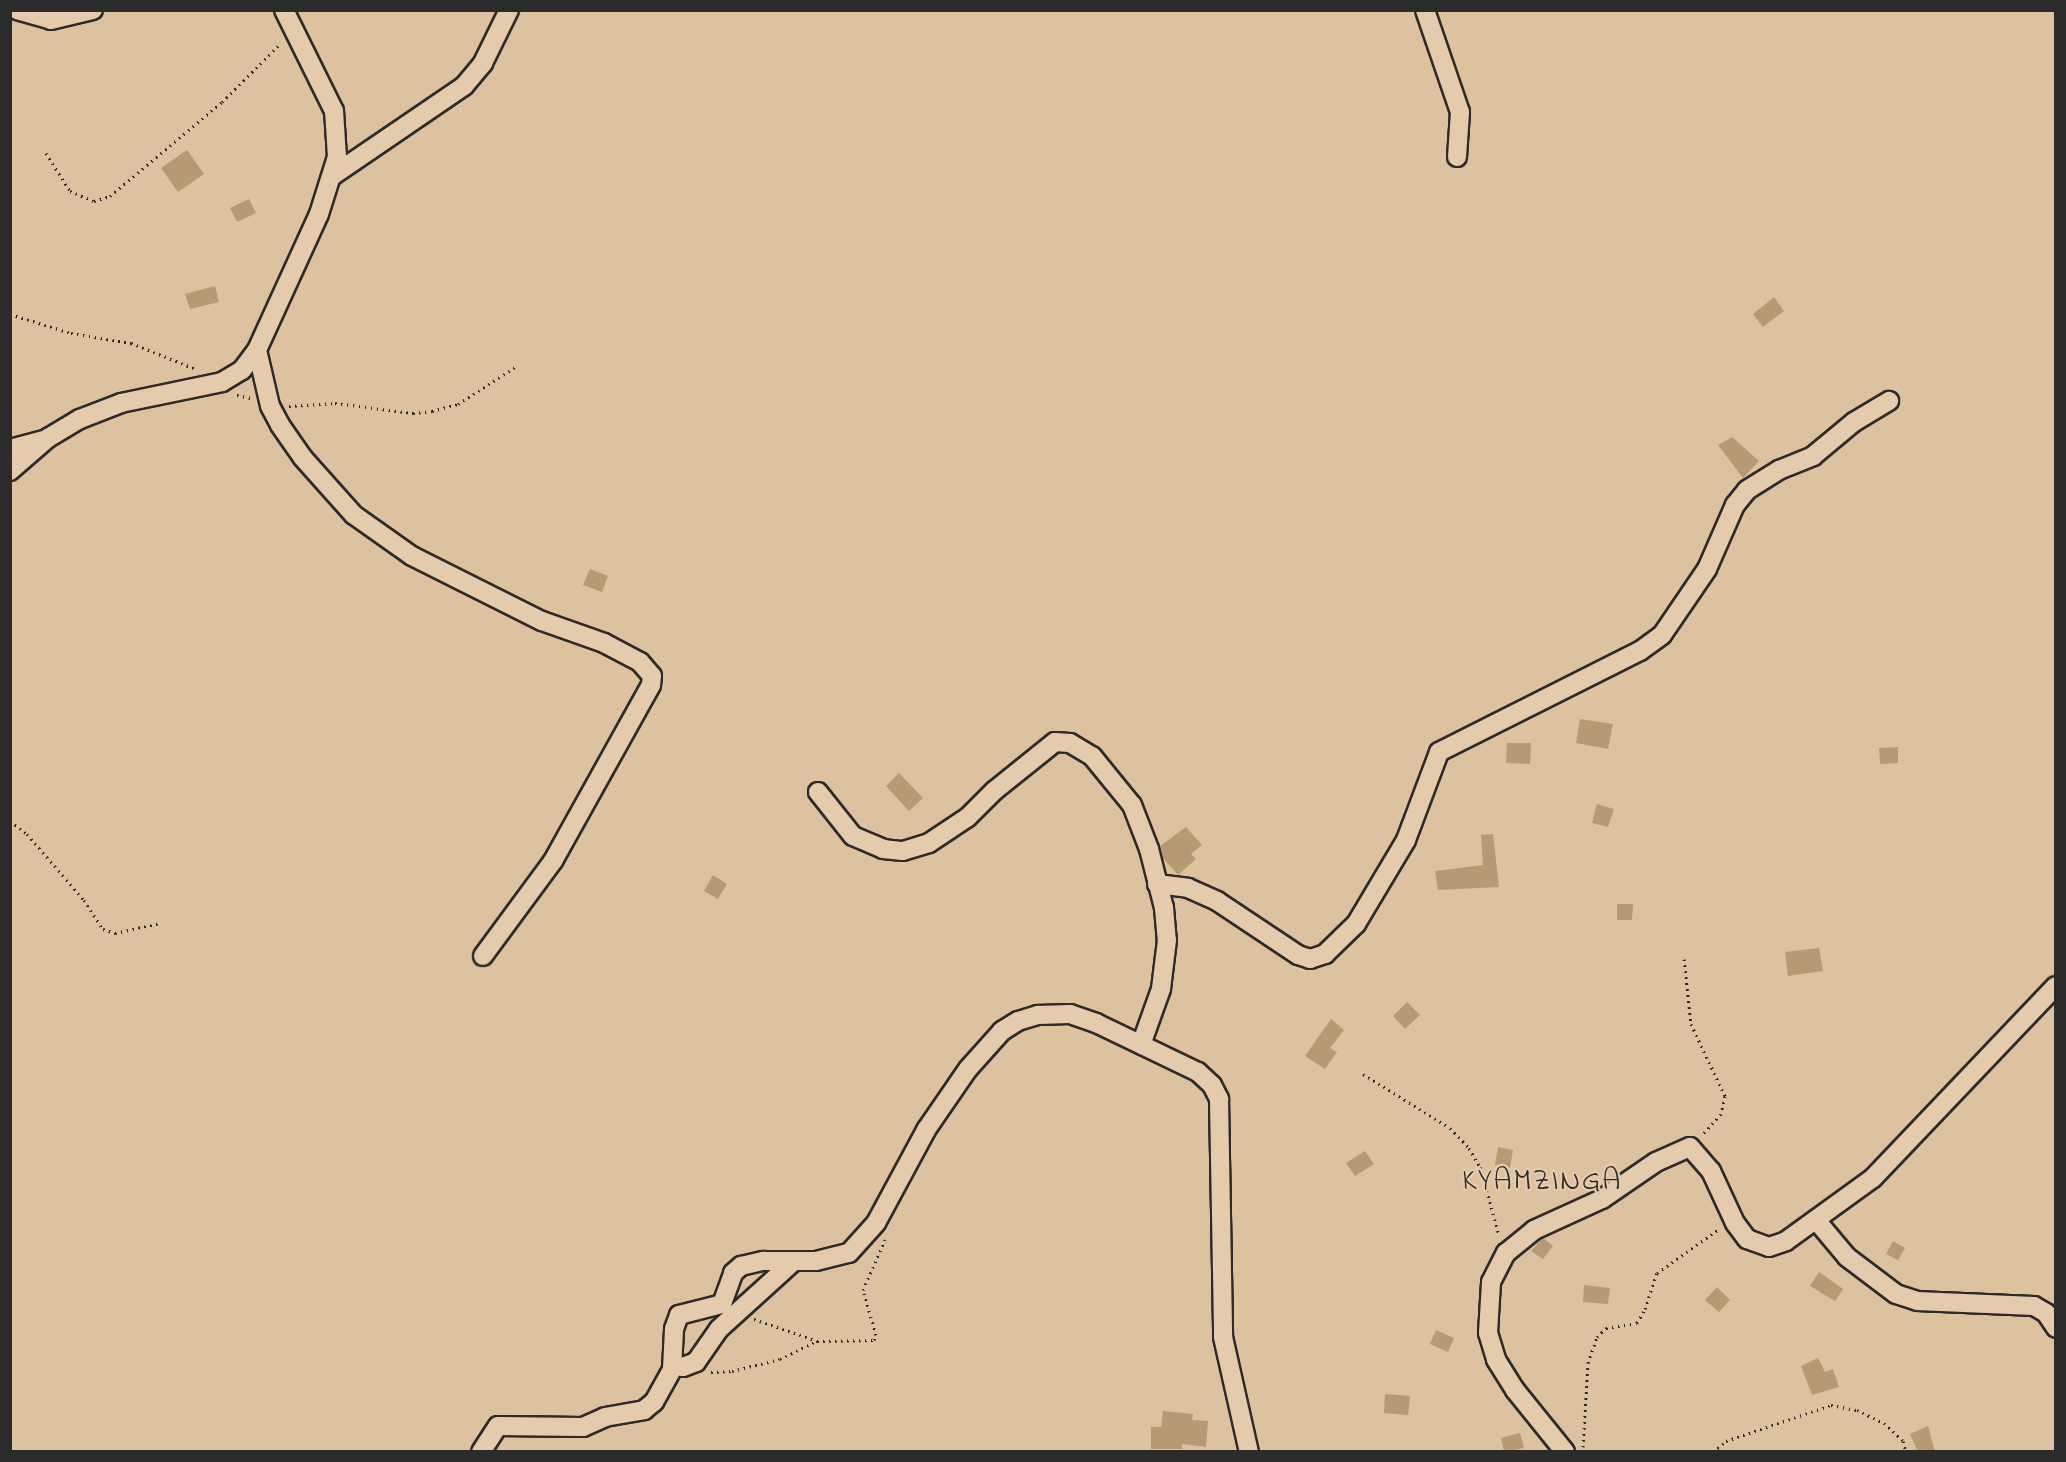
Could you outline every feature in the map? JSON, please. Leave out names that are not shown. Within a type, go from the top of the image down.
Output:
[{"type":"street","points":[[17,10],[51,20],[93,10]]},
{"type":"street","points":[[10,471],[48,438],[80,419],[120,403],[222,382],[242,370],[257,350],[332,176],[337,157],[334,111],[284,10]]},
{"type":"street","points":[[332,176],[464,86],[483,63],[509,10]]},
{"type":"street","points":[[1425,10],[1458,103],[1461,130],[1457,157]]},
{"type":"street","points":[[257,350],[270,406],[303,458],[354,514],[412,556],[484,594],[640,662],[652,676],[651,685],[553,861],[483,956]]},
{"type":"street","points":[[1157,884],[1188,888],[1217,901],[1298,955],[1310,959],[1325,954],[1356,924],[1406,840],[1439,752],[1640,651],[1662,635],[1707,569],[1735,505],[1747,490],[1779,470],[1813,456],[1854,422],[1888,401]]},
{"type":"street","points":[[10,449],[48,438]]},
{"type":"street","points":[[818,792],[853,836],[883,849],[903,851],[929,843],[968,817],[994,790],[1055,742],[1070,743],[1092,756],[1132,805],[1149,849],[1167,940],[1161,989],[1141,1045]]},
{"type":"street","points":[[1565,1452],[1515,1390],[1496,1359],[1488,1333],[1491,1282],[1506,1253],[1534,1230],[1602,1199],[1656,1162],[1690,1147],[1711,1171],[1735,1223],[1747,1239],[1769,1247],[1786,1241],[1873,1178],[1904,1149],[2055,986]]},
{"type":"street","points":[[682,1365],[674,1329],[679,1315],[722,1304],[733,1273],[741,1266],[763,1261],[816,1261],[849,1253],[876,1222],[926,1130],[968,1069],[1002,1031],[1018,1021],[1038,1015],[1070,1014],[1198,1072],[1212,1085],[1219,1099],[1223,1337],[1249,1452]]},
{"type":"street","points":[[1816,1220],[1847,1257],[1896,1294],[1917,1301],[2034,1306],[2046,1313],[2055,1328]]},
{"type":"street","points":[[481,1452],[498,1426],[583,1427],[605,1417],[644,1410],[654,1402],[682,1365],[793,1262]]},
{"type":"path","points":[[46,153],[70,191],[94,201],[110,196],[222,102],[294,30]]},
{"type":"path","points":[[10,314],[71,333],[130,343],[222,382]]},
{"type":"path","points":[[270,406],[335,403],[413,413],[432,411],[458,404],[517,366]]},
{"type":"path","points":[[10,821],[27,834],[84,900],[103,928],[115,933],[160,923]]},
{"type":"path","points":[[1684,959],[1691,1024],[1725,1096],[1721,1114],[1690,1147]]},
{"type":"path","points":[[1363,1074],[1450,1128],[1469,1148],[1480,1167],[1506,1253]]},
{"type":"path","points":[[740,1313],[794,1336],[817,1341],[843,1343],[876,1339],[863,1290],[886,1244],[876,1222]]},
{"type":"path","points":[[1583,1452],[1584,1395],[1588,1363],[1597,1337],[1606,1328],[1637,1323],[1657,1273],[1713,1232],[1735,1223]]},
{"type":"path","points":[[682,1365],[713,1372],[732,1371],[780,1359],[817,1341]]},
{"type":"path","points":[[1713,1452],[1726,1442],[1831,1405],[1857,1410],[1884,1423],[1903,1441],[1906,1452]]},
{"type":"building","points":[[187,150],[204,174],[178,192],[161,168]]},
{"type":"building","points":[[249,199],[256,213],[237,222],[230,208]]},
{"type":"building","points":[[215,286],[219,302],[190,309],[185,294]]},
{"type":"building","points":[[1774,297],[1784,311],[1763,327],[1753,314]]},
{"type":"building","points":[[1732,437],[1759,461],[1743,478],[1718,445]]},
{"type":"building","points":[[590,569],[608,576],[602,592],[583,585]]},
{"type":"building","points":[[1580,719],[1613,724],[1608,749],[1576,743]]},
{"type":"building","points":[[1507,743],[1531,743],[1530,764],[1506,763]]},
{"type":"building","points":[[1898,747],[1898,763],[1880,764],[1879,748]]},
{"type":"building","points":[[899,773],[923,798],[909,811],[886,786]]},
{"type":"building","points":[[1597,804],[1614,809],[1608,827],[1592,823]]},
{"type":"building","points":[[1186,827],[1202,845],[1191,854],[1196,859],[1178,875],[1163,858],[1160,846]]},
{"type":"building","points":[[1493,834],[1499,887],[1438,890],[1435,871],[1483,865],[1481,835]]},
{"type":"building","points":[[713,875],[727,884],[718,899],[704,891]]},
{"type":"building","points":[[1617,904],[1633,904],[1632,920],[1617,920]]},
{"type":"building","points":[[1819,948],[1823,971],[1788,976],[1785,952]]},
{"type":"building","points":[[1407,1002],[1420,1015],[1405,1029],[1393,1016]]},
{"type":"building","points":[[1331,1019],[1344,1030],[1330,1048],[1337,1052],[1325,1069],[1305,1056]]},
{"type":"building","points":[[1498,1147],[1513,1150],[1510,1168],[1495,1165]]},
{"type":"building","points":[[1365,1151],[1374,1164],[1355,1176],[1346,1163]]},
{"type":"building","points":[[1543,1238],[1553,1246],[1543,1259],[1531,1251]]},
{"type":"building","points":[[1893,1241],[1905,1248],[1898,1260],[1886,1254]]},
{"type":"building","points":[[1819,1272],[1843,1289],[1835,1301],[1810,1286]]},
{"type":"building","points":[[1584,1285],[1610,1288],[1608,1304],[1583,1302]]},
{"type":"building","points":[[1717,1287],[1730,1300],[1719,1312],[1705,1300]]},
{"type":"building","points":[[1436,1330],[1454,1338],[1448,1352],[1430,1344]]},
{"type":"building","points":[[1818,1358],[1825,1372],[1833,1369],[1839,1387],[1812,1395],[1801,1366]]},
{"type":"building","points":[[1385,1394],[1410,1396],[1408,1415],[1384,1413]]},
{"type":"building","points":[[1163,1411],[1193,1414],[1192,1420],[1208,1421],[1206,1447],[1182,1444],[1182,1449],[1151,1449],[1151,1427],[1161,1427]]},
{"type":"building","points":[[1928,1426],[1935,1452],[1918,1452],[1910,1434]]},
{"type":"building","points":[[1520,1433],[1524,1448],[1504,1452],[1501,1438]]},
{"type":"district","name":"KYAMZINGA","points":[[1542,1182]]}]
